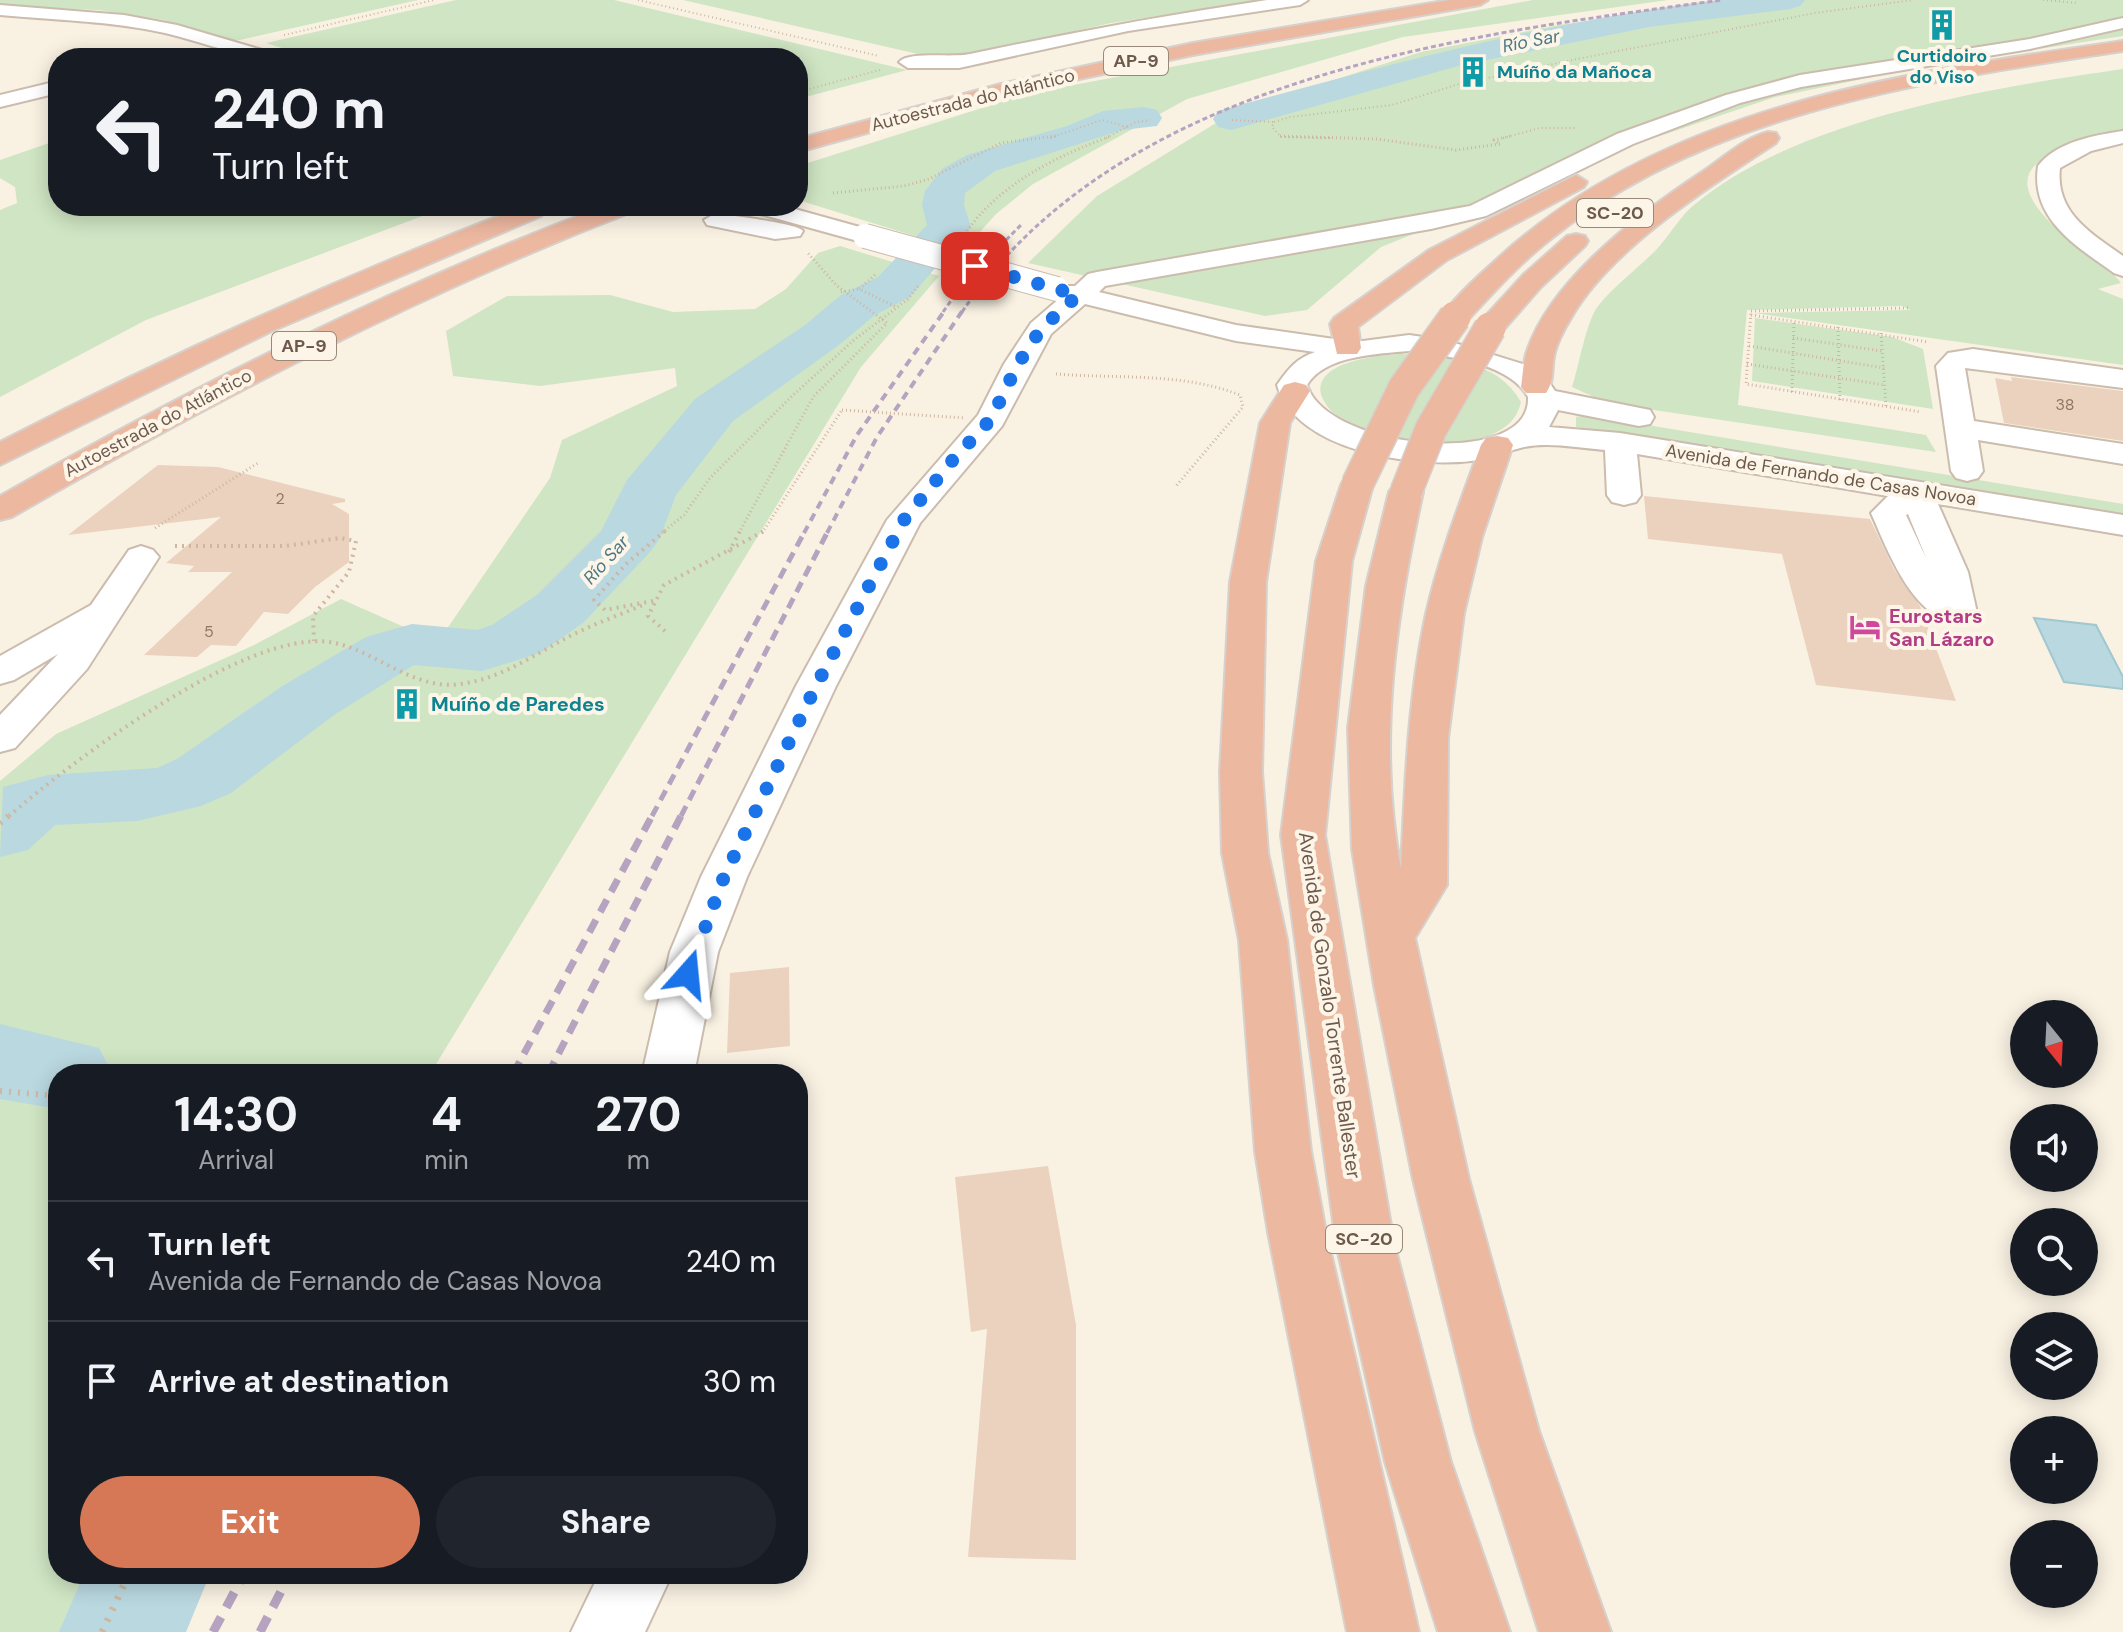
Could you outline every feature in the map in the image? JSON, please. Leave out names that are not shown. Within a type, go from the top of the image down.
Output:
[{"type":"highway","name":"Autoestrada do Atlántico","points":[[956,81],[1158,38],[1387,0]]},
{"type":"highway","name":"Autoestrada do Atlántico","points":[[808,143],[1045,80],[1193,49],[1480,0]]},
{"type":"highway","name":"Avenida de Gonzalo Torrente Ballester","points":[[1474,1632],[1418,1462],[1365,1243],[1303,835],[1334,561],[1357,485],[1404,388],[1455,317],[1509,260],[1553,225],[1607,190],[1697,146],[1797,109],[1887,85],[1970,68],[2123,46]]},
{"type":"highway","name":"SC-20","points":[[1575,1632],[1503,1416],[1441,1179],[1375,849],[1369,728],[1384,586],[1406,492],[1431,429],[1490,328],[1532,281],[1599,224],[1679,177],[1768,138],[1876,105],[1977,83],[2123,60]]},
{"type":"highway","points":[[1539,392],[1537,358],[1557,318],[1607,257],[1675,201],[1768,138]]},
{"type":"highway","points":[[1347,348],[1344,324],[1438,255],[1588,175],[1653,152],[1697,146]]},
{"type":"highway","name":"Autoestrada do Atlántico","points":[[0,455],[204,351],[353,284],[521,216]]},
{"type":"highway","name":"Autoestrada do Atlántico","points":[[0,510],[171,413],[295,350],[481,264],[601,216]]},
{"type":"highway","points":[[1263,940],[1245,853],[1241,772],[1248,582],[1275,423],[1295,385]]},
{"type":"highway","points":[[1391,937],[1424,885],[1427,738],[1445,613],[1465,537],[1508,442]]},
{"type":"highway","points":[[1263,940],[1303,835]]},
{"type":"highway","name":"SC-20","points":[[1263,940],[1283,1151],[1294,1219],[1383,1632]]},
{"type":"street","points":[[908,62],[959,62],[1128,26],[1300,0]]},
{"type":"street","points":[[0,10],[124,20],[171,29],[235,48]]},
{"type":"street","points":[[670,1064],[694,952],[724,877],[816,686],[904,520],[991,419],[1015,368],[1068,292],[1097,280],[1431,222],[1478,211],[1625,139],[1733,99],[1800,81],[2030,44],[2123,23]]},
{"type":"street","points":[[228,48],[232,47]]},
{"type":"street","points":[[0,101],[48,89]]},
{"type":"street","points":[[2123,137],[2088,144],[2057,159],[2049,166],[2045,190],[2059,217],[2123,268]]},
{"type":"street","name":"Avenida de Fernando de Casas Novoa","points":[[785,216],[1156,315],[1263,338],[1347,348],[1409,343],[1448,347],[1485,356],[1515,370],[1539,392],[1602,411],[2123,497]]},
{"type":"street","points":[[716,220],[775,232],[810,225]]},
{"type":"street","name":"Avenida de Fernando de Casas Novoa","points":[[1156,315],[1253,350],[1274,361],[1295,385],[1302,407],[1321,423],[1349,436],[1384,446],[1424,452],[1463,451],[1549,436],[1620,442],[2123,525]]},
{"type":"street","name":"Avenida de Fernando de Casas Novoa","points":[[1295,385],[1303,368],[1318,358],[1347,348]]},
{"type":"street","points":[[1967,471],[1950,366],[1958,359],[1973,358],[2123,379]]},
{"type":"street","points":[[1508,442],[1535,426],[1544,413],[1539,392]]},
{"type":"street","points":[[1961,428],[2123,454]]},
{"type":"street","points":[[1620,442],[1624,495]]},
{"type":"street","points":[[0,739],[73,661],[141,557]]},
{"type":"street","points":[[0,672],[109,607]]},
{"type":"street","points":[[607,1632],[632,1584]]},
{"type":"path","points":[[232,47],[434,0]]},
{"type":"path","points":[[638,0],[908,62]]},
{"type":"path","points":[[1232,120],[1274,122],[1392,105],[1459,84],[1708,33],[1913,0]]},
{"type":"path","points":[[808,89],[908,62]]},
{"type":"path","points":[[826,194],[904,186],[929,179],[1001,143],[1043,140],[1106,120],[1127,127]]},
{"type":"path","points":[[967,231],[987,203],[1067,152],[1150,120]]},
{"type":"path","points":[[1274,122],[1275,133],[1281,137],[1399,141],[1467,151],[1487,150],[1500,144],[1494,140],[1540,128],[1596,129],[1625,139]]},
{"type":"path","points":[[729,552],[813,397],[887,323],[841,292],[825,276],[796,236],[810,225]]},
{"type":"path","points":[[841,292],[859,289],[880,271]]},
{"type":"path","points":[[653,601],[605,610],[594,600],[626,564],[684,515],[710,478],[792,396],[908,299],[923,280]]},
{"type":"path","points":[[859,289],[896,307]]},
{"type":"path","points":[[1908,308],[1751,311],[1746,384],[1926,413]]},
{"type":"path","points":[[1751,315],[1929,342]]},
{"type":"path","points":[[1792,392],[1794,321]]},
{"type":"path","points":[[1838,327],[1840,400]]},
{"type":"path","points":[[1881,333],[1886,407]]},
{"type":"path","points":[[1793,338],[1882,351]]},
{"type":"path","points":[[1749,346],[1884,368]]},
{"type":"path","points":[[1747,364],[1885,385]]},
{"type":"path","points":[[1015,368],[1083,377],[1186,382],[1218,387],[1240,395],[1243,407],[1176,486]]},
{"type":"path","points":[[665,631],[648,616],[653,601],[664,585],[764,532],[842,410],[965,418]]},
{"type":"path","points":[[258,463],[155,528],[144,541],[141,557],[176,546],[285,546],[340,538],[356,541],[358,551],[349,570],[313,616],[314,641]]},
{"type":"path","points":[[0,823],[125,729],[218,670],[274,649],[314,641],[329,642],[428,682],[454,686],[492,679],[571,635],[653,601]]},
{"type":"path","points":[[0,1091],[48,1095]]},
{"type":"path","points":[[102,1632],[124,1584]]},
{"type":"green space","points":[[0,0],[418,0],[235,41],[163,20],[98,10],[0,6]]},
{"type":"green space","points":[[456,0],[614,0],[907,70],[808,96],[808,48],[282,48],[266,43]]},
{"type":"green space","points":[[683,0],[1264,0],[1111,23],[944,60]]},
{"type":"green space","points":[[1533,0],[1668,0],[1403,37],[1187,99],[1033,184],[996,214],[963,251],[808,203],[808,163],[1030,93]]},
{"type":"green space","points":[[1749,0],[2123,0],[2123,36],[1920,67],[1775,97],[1645,141],[1381,247],[1307,310],[1265,316],[1028,263],[1097,196],[1234,112],[1421,52],[1559,25]]},
{"type":"green space","points":[[2123,69],[2123,135],[2048,156],[2034,167],[2027,180],[2031,197],[2046,218],[2121,283],[2098,289],[2123,299],[2123,365],[1754,313],[1911,310],[1902,306],[1747,310],[1738,405],[1926,435],[1936,452],[1607,403],[1572,387],[1586,333],[1598,306],[1655,251],[1694,205],[1737,175],[1786,150],[1898,112],[1957,97]]},
{"type":"green space","points":[[48,143],[48,216],[422,216],[146,320],[0,397],[0,210],[17,203],[15,187],[0,178],[0,160]]},
{"type":"green space","points":[[840,246],[939,276],[861,367],[436,1064],[48,1064],[48,1584],[183,1584],[158,1632],[0,1632],[0,781],[56,734],[252,646],[341,599],[438,642],[550,478],[562,440],[677,386],[675,368],[540,386],[453,376],[446,331],[507,296],[610,295],[673,312],[755,309],[786,289],[818,253]]},
{"type":"green space","points":[[1755,318],[1892,337],[1923,349],[1933,409],[1752,381]]},
{"type":"green space","points":[[1401,354],[1452,359],[1484,369],[1499,377],[1521,402],[1511,421],[1493,434],[1468,441],[1440,442],[1411,440],[1358,426],[1337,415],[1326,404],[1321,394],[1322,383],[1338,367],[1365,358]]},
{"type":"green space","points":[[1587,415],[2123,504],[2123,519],[1576,427],[1576,417]]},
{"type":"water","points":[[2034,618],[2096,625],[2123,677],[2123,689],[2064,682]]},
{"type":"building","points":[[2011,377],[2123,391],[2123,441],[2004,423],[1995,378],[2012,381]]},
{"type":"building","points":[[158,465],[218,467],[345,499],[345,502],[332,504],[349,514],[349,562],[315,587],[288,614],[264,612],[236,646],[211,645],[197,657],[144,655],[232,572],[188,572],[194,566],[166,563],[221,517],[68,535]]},
{"type":"building","name":"Eurostars San Lázaro","points":[[1644,496],[1870,519],[1894,569],[1920,606],[1956,701],[1816,685],[1782,554],[1648,539]]},
{"type":"building","points":[[789,967],[790,1046],[727,1053],[730,973]]},
{"type":"building","points":[[1048,1166],[1076,1325],[1076,1560],[968,1557],[987,1329],[971,1332],[955,1177]]},
{"type":"waterway","name":"Río Sar","points":[[1231,119],[1454,57],[1606,29],[1647,18],[1790,0]]},
{"type":"waterway","name":"Río Sar","points":[[0,831],[30,805],[48,800],[137,796],[174,789],[204,776],[309,700],[390,651],[412,644],[482,651],[516,639],[560,609],[629,538],[648,492],[714,410],[822,335],[858,305],[894,287],[949,227],[943,205],[945,191],[956,178],[981,163],[1080,134],[1116,119],[1144,118]]},
{"type":"waterway","name":"Río Sar","points":[[0,1060],[11,1066],[48,1071]]},
{"type":"waterway","name":"Río Sar","points":[[122,1632],[144,1584]]},
{"type":"railway","points":[[962,312],[1030,232],[1112,169],[1204,119],[1305,81],[1410,52],[1516,30],[1722,0]]},
{"type":"railway","points":[[943,312],[965,281],[1022,224]]},
{"type":"railway","points":[[804,533],[857,435],[945,310]]},
{"type":"railway","points":[[827,533],[877,437],[963,310]]},
{"type":"railway","points":[[652,816],[805,531]]},
{"type":"railway","points":[[681,816],[828,531]]},
{"type":"railway","points":[[518,1064],[653,814]]},
{"type":"railway","points":[[553,1064],[682,814]]},
{"type":"railway","points":[[213,1632],[239,1584]]},
{"type":"railway","points":[[260,1632],[285,1584]]},
{"type":"place","name":"Curtidoiro do Viso","points":[[1942,25]]},
{"type":"place","name":"Muíño da Mañoca","points":[[1473,72]]},
{"type":"place","name":"Eurostars San Lázaro","points":[[1865,627]]},
{"type":"place","name":"Muíño de Paredes","points":[[407,704]]},
{"type":"route","points":[[688,974],[724,877],[816,686],[904,520],[991,419],[1018,364],[1041,329],[1078,295],[975,266]]}]
